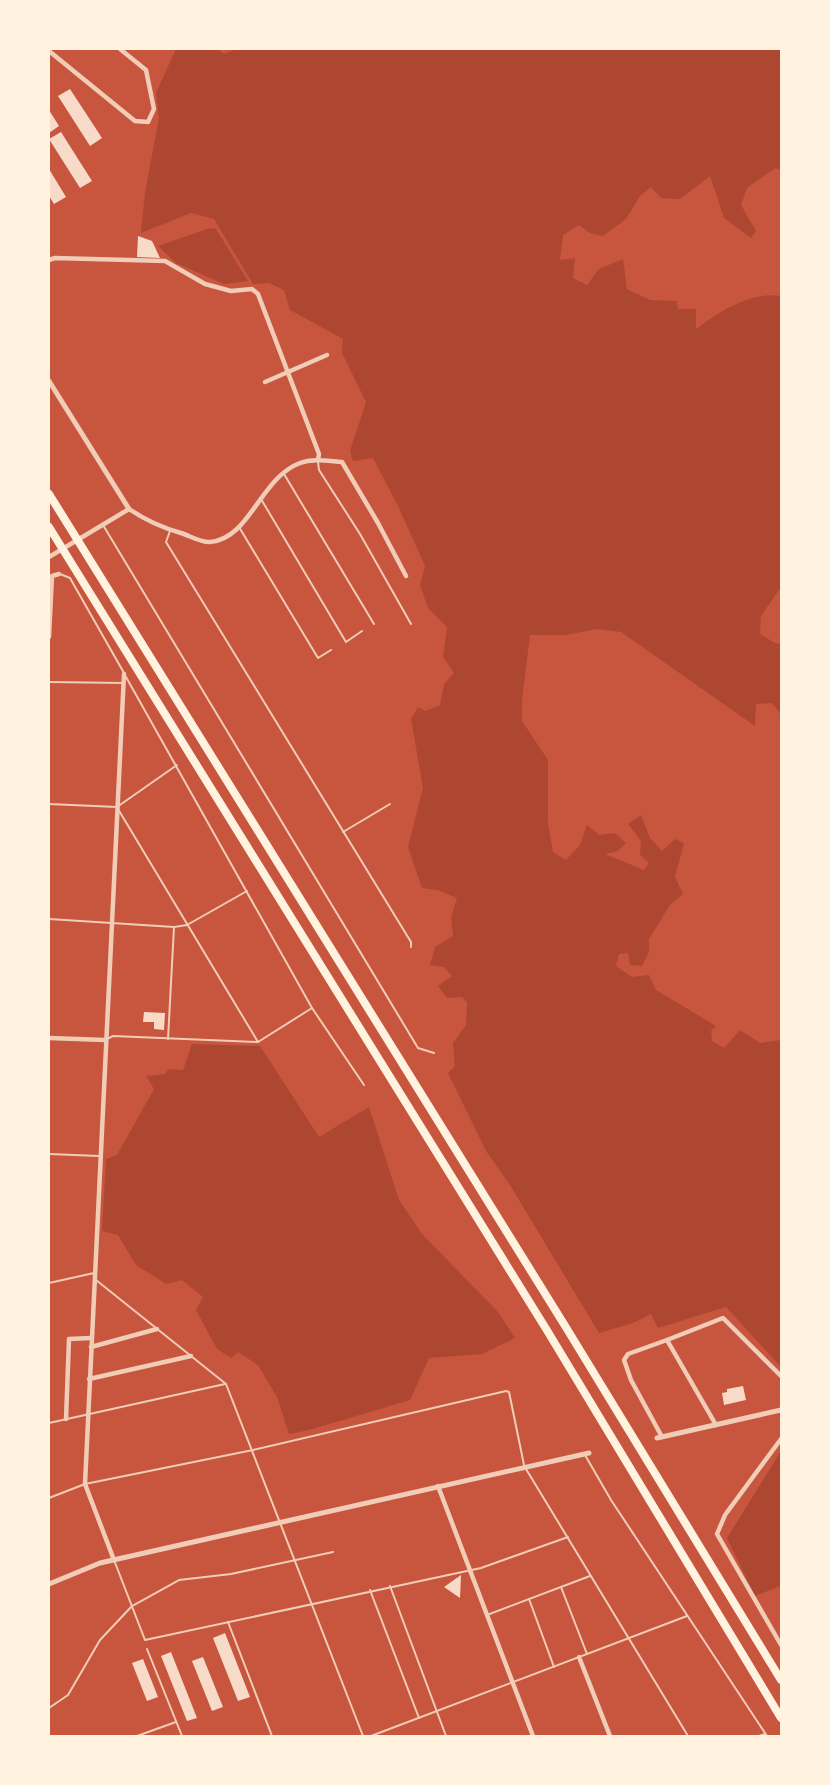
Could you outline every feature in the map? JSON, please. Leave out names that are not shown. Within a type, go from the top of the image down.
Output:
[{"type":"highway","points":[[49,494],[557,1312],[781,1680]]},
{"type":"highway","points":[[49,527],[548,1332],[781,1718]]},
{"type":"street","points":[[49,51],[135,121],[148,122],[154,109],[146,70],[120,49]]},
{"type":"street","points":[[49,260],[55,258],[165,261],[206,284],[231,291],[252,289],[258,294],[319,454],[318,460]]},
{"type":"street","points":[[265,382],[288,374],[327,355]]},
{"type":"street","points":[[49,380],[129,509],[170,530],[208,542],[222,540],[240,528],[269,484],[283,472],[300,463],[318,460],[342,462],[378,523],[406,576]]},
{"type":"street","points":[[49,557],[129,509]]},
{"type":"street","points":[[49,636],[52,576],[59,574]]},
{"type":"street","points":[[114,1560],[85,1484],[124,674]]},
{"type":"street","points":[[49,1038],[105,1040]]},
{"type":"street","points":[[781,1376],[723,1318],[628,1354],[624,1360],[631,1380],[659,1437],[781,1410]]},
{"type":"street","points":[[91,1347],[157,1329]]},
{"type":"street","points":[[66,1419],[69,1338],[91,1338]]},
{"type":"street","points":[[667,1340],[716,1425]]},
{"type":"street","points":[[90,1379],[191,1356]]},
{"type":"street","points":[[781,1439],[724,1515],[716,1534],[781,1645]]},
{"type":"street","points":[[49,1584],[114,1560],[586,1454]]},
{"type":"street","points":[[438,1486],[533,1736]]},
{"type":"street","points":[[579,1657],[610,1736]]},
{"type":"lane","points":[[318,460],[319,470],[360,534],[411,624]]},
{"type":"lane","points":[[283,472],[374,624]]},
{"type":"lane","points":[[260,497],[346,642],[362,631]]},
{"type":"lane","points":[[103,525],[418,1048],[434,1053]]},
{"type":"lane","points":[[240,528],[318,658],[331,650]]},
{"type":"lane","points":[[170,530],[166,542],[411,947]]},
{"type":"lane","points":[[59,574],[70,578],[177,765],[312,1008],[364,1085]]},
{"type":"lane","points":[[49,682],[124,684]]},
{"type":"lane","points":[[49,804],[117,807],[177,765]]},
{"type":"lane","points":[[343,832],[390,804]]},
{"type":"lane","points":[[117,807],[258,1042]]},
{"type":"lane","points":[[49,919],[174,927],[187,925],[247,891]]},
{"type":"lane","points":[[168,1039],[174,927]]},
{"type":"lane","points":[[105,1040],[113,1036],[258,1042],[312,1008]]},
{"type":"lane","points":[[49,1154],[100,1156]]},
{"type":"lane","points":[[49,1283],[94,1276],[226,1384],[282,1522],[363,1736]]},
{"type":"lane","points":[[49,1423],[226,1384]]},
{"type":"lane","points":[[49,1498],[85,1484],[253,1450],[506,1391],[509,1392],[525,1467],[688,1736]]},
{"type":"lane","points":[[586,1454],[611,1500],[766,1735],[759,1736]]},
{"type":"lane","points":[[114,1560],[145,1640],[469,1568],[481,1568],[568,1537]]},
{"type":"lane","points":[[49,1708],[68,1695],[100,1640],[132,1606],[179,1580],[231,1574],[295,1558],[333,1552]]},
{"type":"lane","points":[[487,1615],[591,1576]]},
{"type":"lane","points":[[390,1586],[446,1736]]},
{"type":"lane","points":[[561,1587],[587,1654]]},
{"type":"lane","points":[[370,1590],[419,1718]]},
{"type":"lane","points":[[528,1599],[554,1667]]},
{"type":"lane","points":[[371,1736],[688,1616]]},
{"type":"lane","points":[[228,1621],[272,1736]]},
{"type":"lane","points":[[147,1649],[182,1736]]},
{"type":"lane","points":[[137,1736],[176,1722]]},
{"type":"shaded area","points":[[176,49],[217,49],[224,54],[237,49],[781,49],[781,170],[775,168],[747,188],[741,205],[756,231],[751,238],[724,218],[710,176],[680,199],[661,198],[651,187],[640,196],[626,219],[603,236],[590,233],[579,225],[563,235],[560,260],[575,258],[573,278],[587,285],[599,269],[623,259],[627,289],[650,300],[677,301],[678,309],[696,309],[696,329],[736,304],[758,297],[781,296],[781,590],[779,590],[761,616],[760,634],[775,643],[781,644],[781,712],[772,703],[756,704],[755,726],[621,632],[597,629],[565,635],[530,635],[522,700],[522,721],[548,760],[548,823],[553,852],[566,860],[580,845],[587,825],[599,835],[615,833],[626,843],[618,851],[605,854],[644,870],[649,863],[640,855],[641,841],[628,824],[641,815],[650,838],[662,851],[675,839],[684,843],[675,877],[683,894],[670,905],[649,939],[649,952],[642,966],[630,965],[628,953],[619,954],[616,966],[632,977],[649,975],[656,990],[716,1026],[711,1031],[712,1041],[724,1048],[740,1030],[760,1043],[781,1040],[781,1367],[726,1307],[658,1328],[651,1314],[633,1323],[599,1333],[510,1185],[486,1151],[448,1073],[455,1066],[453,1043],[466,1025],[467,1002],[462,997],[447,998],[438,986],[452,976],[444,967],[430,965],[435,947],[453,936],[451,917],[457,898],[438,890],[422,888],[408,847],[423,788],[411,719],[418,707],[425,711],[440,705],[444,684],[454,673],[443,657],[447,627],[428,608],[420,585],[425,566],[399,508],[373,458],[353,461],[350,451],[366,402],[342,353],[343,339],[290,310],[284,290],[269,283],[253,284],[214,219],[191,213],[141,233],[145,193],[159,118],[156,93]]},
{"type":"shaded area","points":[[210,228],[216,229],[248,281],[224,284],[176,263],[158,246]]},
{"type":"shaded area","points":[[192,1044],[260,1046],[319,1137],[369,1107],[399,1200],[422,1234],[498,1312],[515,1338],[482,1354],[429,1358],[410,1400],[309,1430],[289,1434],[277,1397],[258,1365],[238,1352],[231,1358],[217,1349],[196,1310],[203,1297],[182,1280],[166,1284],[136,1265],[118,1235],[102,1231],[106,1159],[117,1155],[154,1089],[146,1076],[166,1074],[168,1069],[183,1070]]},
{"type":"shaded area","points":[[781,1451],[781,1586],[755,1596],[727,1538]]},
{"type":"building","points":[[70,89],[102,138],[90,146],[58,96]]},
{"type":"building","points":[[49,110],[59,126],[49,133]]},
{"type":"building","points":[[61,132],[92,181],[80,188],[49,139]]},
{"type":"building","points":[[49,169],[66,197],[54,204],[49,196]]},
{"type":"building","points":[[138,236],[152,241],[160,258],[137,257]]},
{"type":"building","points":[[144,1012],[165,1013],[164,1030],[154,1029],[154,1022],[143,1022]]},
{"type":"building","points":[[743,1386],[746,1400],[724,1405],[722,1393],[727,1392],[727,1389]]},
{"type":"building","points":[[461,1575],[460,1598],[444,1587]]},
{"type":"building","points":[[225,1633],[250,1697],[238,1701],[213,1638]]},
{"type":"building","points":[[171,1652],[197,1718],[187,1721],[161,1656]]},
{"type":"building","points":[[203,1657],[223,1707],[212,1711],[192,1661]]},
{"type":"building","points":[[143,1659],[158,1697],[147,1701],[132,1663]]}]
